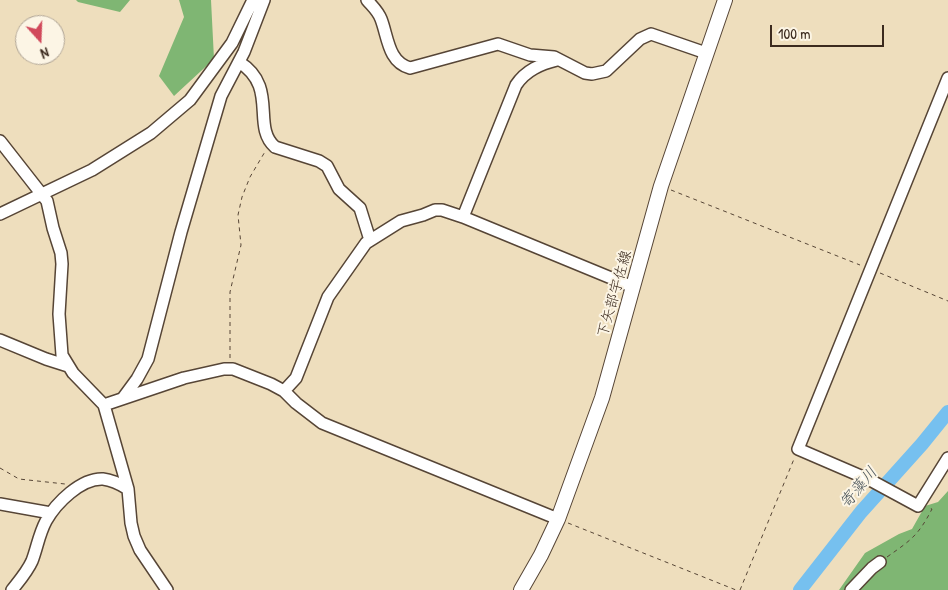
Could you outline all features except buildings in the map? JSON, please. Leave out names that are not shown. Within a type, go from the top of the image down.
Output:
[{"type":"main road","name":"下矢部宇佐線","points":[[521,590],[541,555],[558,519],[602,398],[662,186],[725,0]]},
{"type":"street","points":[[0,214],[92,170],[151,133],[190,100],[232,43],[253,0]]},
{"type":"street","points":[[123,398],[148,359],[183,224],[221,96],[239,62],[264,0]]},
{"type":"street","points":[[367,0],[380,18],[393,56],[405,66],[416,67],[498,44],[530,55],[550,56],[584,73],[592,74],[610,69],[644,36],[651,34],[706,53]]},
{"type":"street","points":[[463,218],[516,85],[521,77],[528,72],[544,64],[559,60]]},
{"type":"street","points":[[239,62],[250,69],[258,83],[263,99],[270,143],[274,147],[318,161],[327,166],[339,189],[360,208],[370,240]]},
{"type":"street","points":[[948,78],[798,449],[870,480],[918,506],[948,458]]},
{"type":"street","points":[[0,141],[43,194],[50,210],[53,228],[61,253],[62,278],[59,302],[62,355],[81,382],[104,405],[128,490],[134,536],[140,550],[166,590]]},
{"type":"street","points":[[284,391],[296,378],[328,297],[362,248],[370,240],[401,221],[423,216],[435,210],[442,210],[463,218],[634,287]]},
{"type":"street","points":[[0,340],[68,366]]},
{"type":"street","points":[[104,405],[177,380],[230,368],[263,380],[284,391],[313,417],[330,426],[558,519]]},
{"type":"street","points":[[12,590],[31,562],[43,528],[51,513],[70,494],[89,481],[104,479],[119,484],[128,490]]},
{"type":"street","points":[[0,504],[51,513]]},
{"type":"street","points":[[851,590],[880,562]]},
{"type":"path","points":[[230,368],[230,292],[241,246],[238,215],[242,197],[250,177],[270,143]]},
{"type":"path","points":[[662,186],[948,302]]},
{"type":"path","points":[[740,590],[798,449]]},
{"type":"path","points":[[0,468],[19,479],[84,484]]},
{"type":"path","points":[[880,562],[919,532],[932,509],[918,506]]},
{"type":"path","points":[[558,519],[736,590]]},
{"type":"green space","points":[[76,0],[130,0],[120,12]]},
{"type":"green space","points":[[179,0],[211,0],[214,59],[174,96],[159,76],[184,17]]},
{"type":"green space","points":[[948,491],[948,590],[839,590],[865,553],[912,529],[925,506],[938,502]]},
{"type":"waterway","name":"寄藻川","points":[[800,590],[861,512],[948,412]]}]
